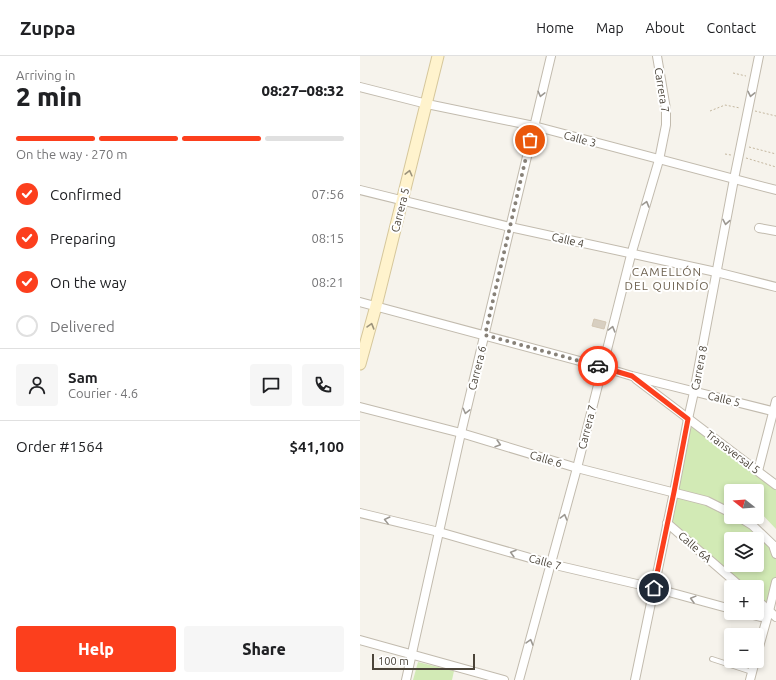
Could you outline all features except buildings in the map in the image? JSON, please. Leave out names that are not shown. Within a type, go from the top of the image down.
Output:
[{"type":"main road","name":"Carrera 5","points":[[360,364],[376,306],[438,56]]},
{"type":"street","name":"Carrera 6","points":[[406,680],[461,433],[551,56]]},
{"type":"street","name":"Carrera 7","points":[[519,680],[577,468],[631,254],[659,160],[666,125],[666,109],[657,56]]},
{"type":"street","name":"Carrera 8","points":[[635,680],[694,392],[738,156],[759,56]]},
{"type":"street","name":"Calle 3","points":[[360,87],[426,104],[534,126],[776,190]]},
{"type":"street","name":"Calle 4","points":[[360,190],[510,227],[716,272],[776,287]]},
{"type":"street","points":[[759,228],[776,232]]},
{"type":"street","name":"Calle 5","points":[[360,302],[632,376],[775,412]]},
{"type":"street","name":"Transversal 5","points":[[632,376],[775,483]]},
{"type":"street","points":[[758,471],[775,412],[776,401]]},
{"type":"street","name":"Calle 6","points":[[360,407],[461,433],[577,468],[707,501],[724,509]]},
{"type":"street","name":"Calle 7","points":[[360,513],[439,532],[551,564],[654,588],[724,607]]},
{"type":"street","name":"Calle 6A","points":[[667,523],[733,580]]},
{"type":"street","points":[[750,524],[773,545],[776,554]]},
{"type":"street","points":[[764,629],[776,584]]},
{"type":"street","points":[[764,606],[776,617]]},
{"type":"street","points":[[764,616],[769,611]]},
{"type":"street","points":[[360,640],[504,680]]},
{"type":"street","points":[[750,680],[753,668]]},
{"type":"lane","points":[[712,659],[752,672]]},
{"type":"path","points":[[733,73],[755,78]]},
{"type":"path","points":[[710,111],[724,105],[776,116]]},
{"type":"path","points":[[741,145],[776,154]]},
{"type":"path","points":[[738,156],[776,167]]},
{"type":"green space","points":[[689,420],[776,485],[776,529],[764,516],[764,484],[724,484],[724,524],[750,524],[758,532],[724,532],[724,572],[764,572],[764,540],[776,554],[776,582],[769,611],[764,606],[764,580],[733,580],[667,523]]},
{"type":"green space","points":[[418,662],[454,671],[452,680],[413,680]]},
{"type":"way so far","points":[[530,140],[485,335],[598,366]]},
{"type":"district","name":"CAMELLÓN DEL QUINDÍO","points":[[667,278]]},
{"type":"route","points":[[598,366],[632,376],[688,419],[654,588]]}]
